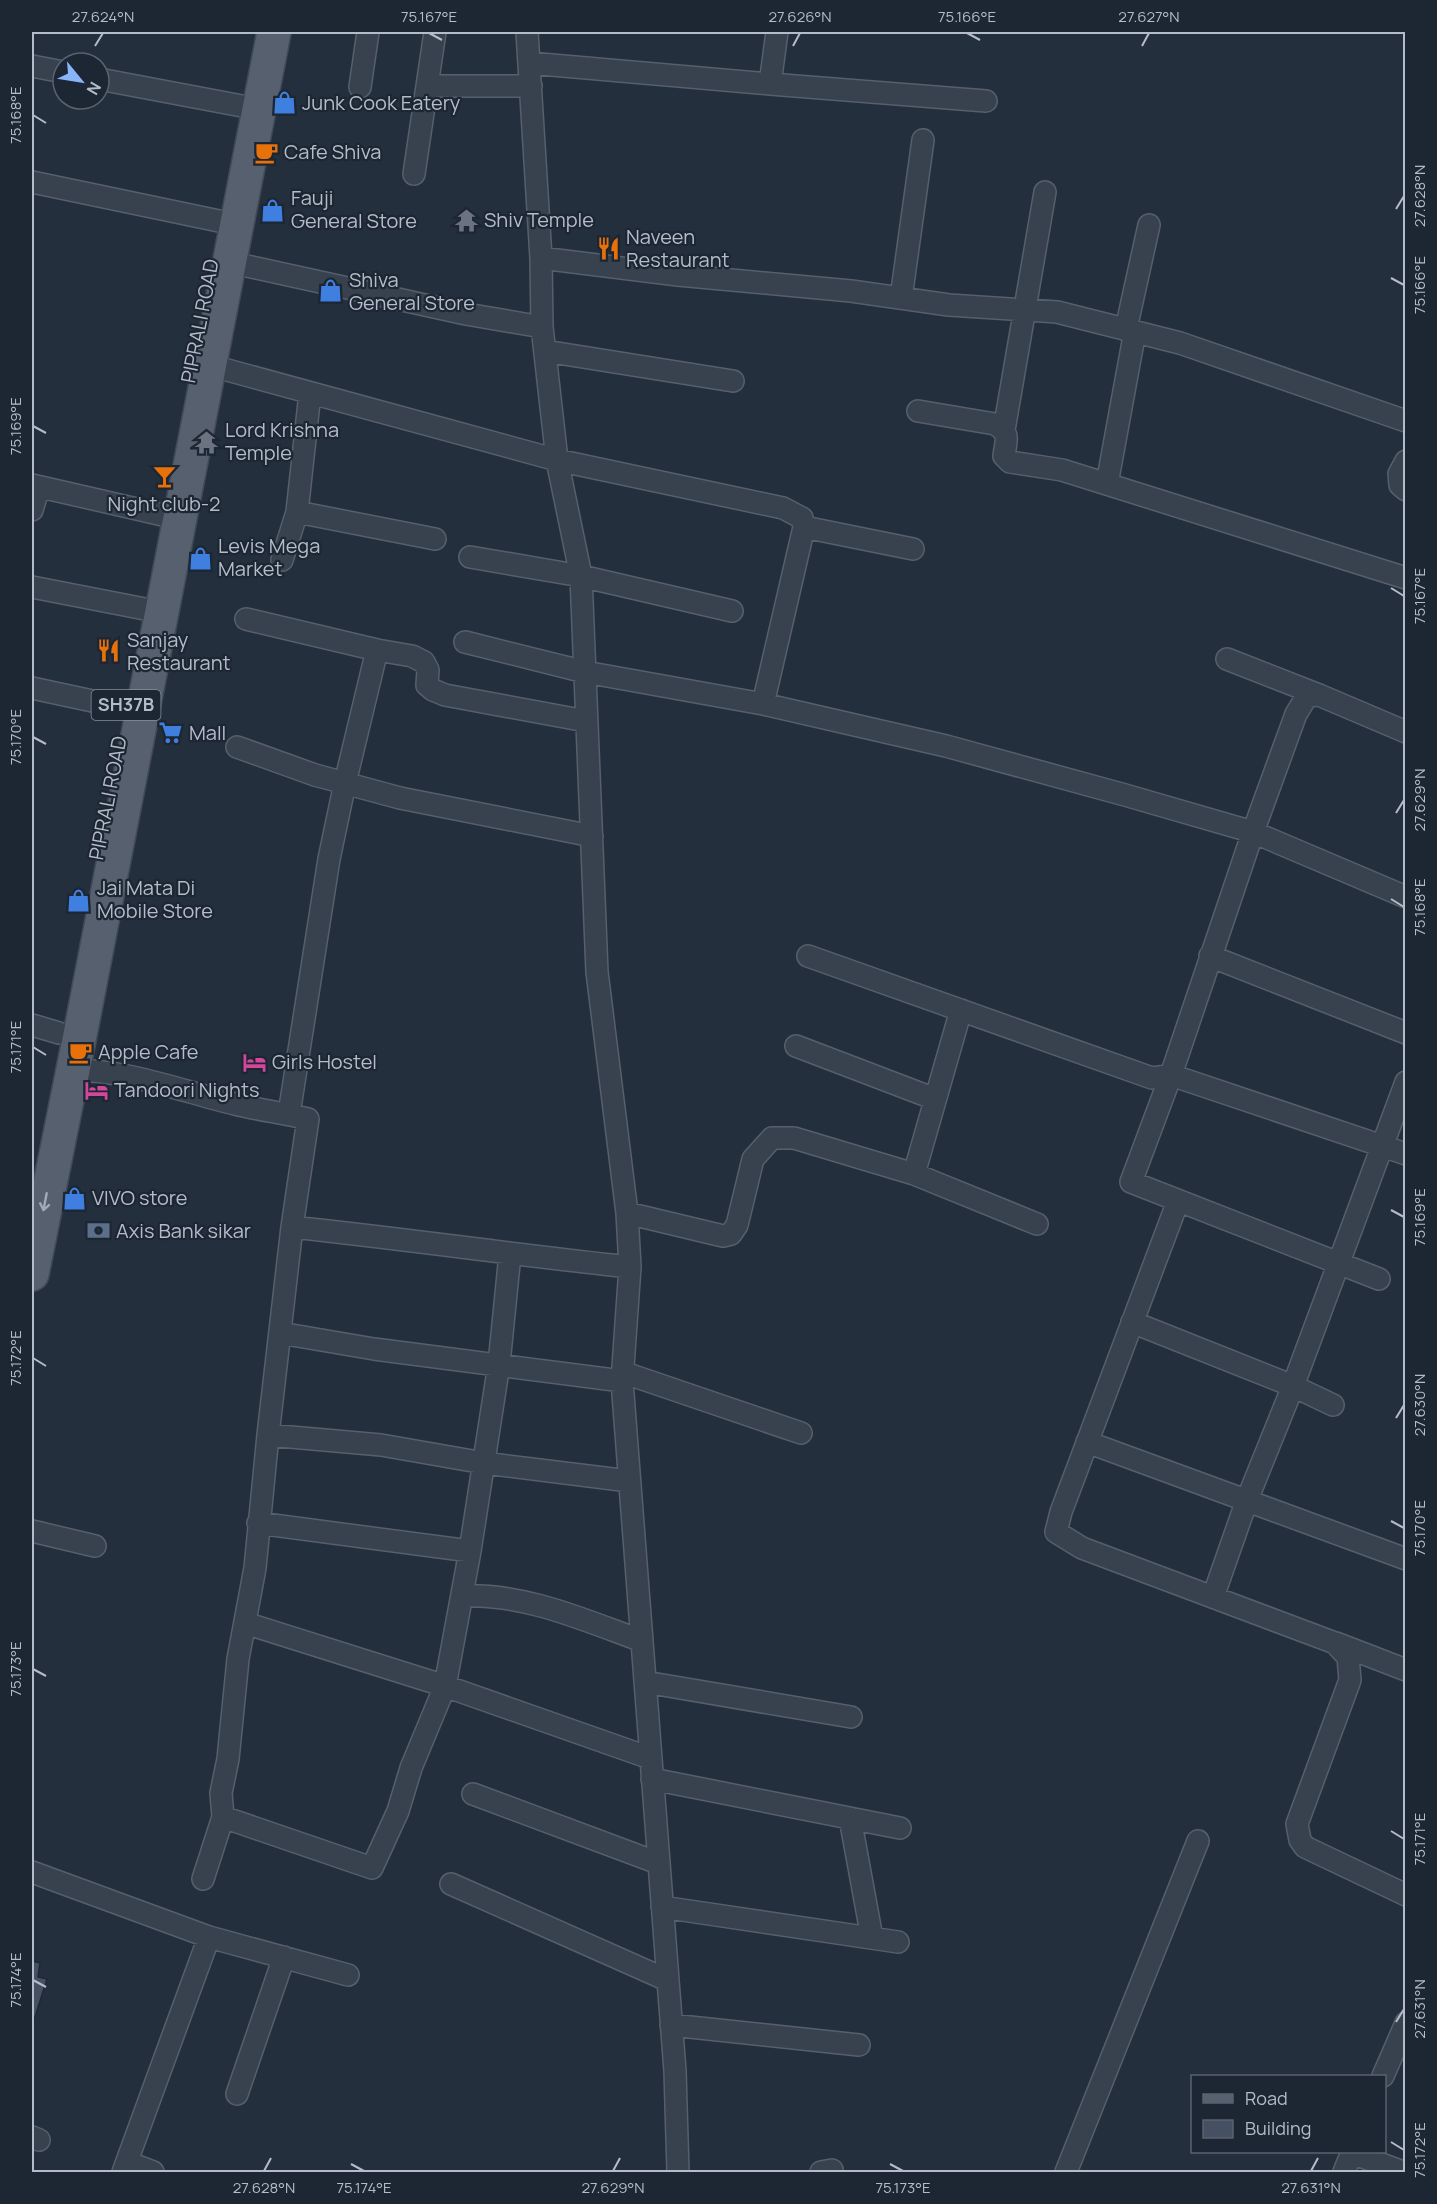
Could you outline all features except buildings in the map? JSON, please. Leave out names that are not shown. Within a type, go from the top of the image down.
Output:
[{"type":"main road","name":"PIPRALI ROAD","points":[[32,1175],[45,1029],[126,708],[255,32]]},
{"type":"main road","points":[[32,1274],[274,32]]},
{"type":"street","points":[[360,87],[368,32]]},
{"type":"street","points":[[414,174],[435,32]]},
{"type":"street","points":[[527,32],[541,258],[542,327],[557,460],[581,576],[597,972],[627,1213],[630,1268],[622,1376],[675,2071],[678,2172]]},
{"type":"street","points":[[770,84],[777,32]]},
{"type":"street","points":[[529,63],[986,101]]},
{"type":"street","points":[[32,66],[51,70]]},
{"type":"street","points":[[111,81],[242,106]]},
{"type":"street","points":[[428,86],[531,86]]},
{"type":"street","points":[[901,298],[923,140]]},
{"type":"street","points":[[32,182],[219,220]]},
{"type":"street","points":[[1045,192],[1004,430],[1006,435],[1004,456],[1010,462],[1062,470],[1406,578]]},
{"type":"street","points":[[1107,484],[1130,330],[1149,225]]},
{"type":"street","points":[[541,258],[678,275],[851,291],[949,305],[1057,312],[1180,343],[1406,421]]},
{"type":"street","points":[[229,262],[466,314],[542,327]]},
{"type":"street","points":[[545,351],[733,381]]},
{"type":"street","points":[[209,365],[557,460],[783,508],[802,518],[804,527],[763,704]]},
{"type":"street","points":[[282,560],[297,512],[310,393]]},
{"type":"street","points":[[918,411],[995,424],[1004,430]]},
{"type":"street","points":[[1406,460],[1399,474],[1400,485],[1406,490]]},
{"type":"street","points":[[32,510],[35,486],[163,515]]},
{"type":"street","points":[[297,512],[435,539]]},
{"type":"street","points":[[804,527],[913,549]]},
{"type":"street","points":[[470,557],[581,576],[732,610]]},
{"type":"street","points":[[32,587],[145,609]]},
{"type":"street","points":[[246,618],[377,650],[412,656],[424,662],[428,670],[427,685],[445,695],[586,721]]},
{"type":"street","points":[[465,642],[585,672],[763,704],[946,746],[1252,832],[1406,897]]},
{"type":"street","points":[[289,1114],[329,859],[377,650]]},
{"type":"street","points":[[1227,659],[1406,732]]},
{"type":"street","points":[[32,688],[126,708]]},
{"type":"street","points":[[1319,696],[1307,696],[1296,714],[1252,832],[1171,1075],[1131,1182],[1379,1279]]},
{"type":"street","points":[[237,747],[315,775],[400,798],[591,836]]},
{"type":"street","points":[[808,956],[1152,1078],[1171,1075],[1406,1154]]},
{"type":"street","points":[[1210,956],[1406,1034]]},
{"type":"street","points":[[914,1173],[961,1010]]},
{"type":"street","points":[[796,1046],[935,1099]]},
{"type":"street","points":[[72,1070],[97,1070],[128,1076],[237,1105],[308,1119],[292,1227],[258,1523],[255,1568],[238,1659],[228,1759],[221,1794],[222,1817],[203,1879]]},
{"type":"street","points":[[1213,1597],[1247,1500],[1293,1386],[1406,1082]]},
{"type":"street","points":[[627,1213],[723,1236],[731,1234],[737,1224],[753,1159],[771,1138],[794,1138],[914,1173],[1037,1224]]},
{"type":"street","points":[[1178,1201],[1061,1512],[1056,1532],[1082,1548],[1406,1670]]},
{"type":"street","points":[[292,1227],[630,1268]]},
{"type":"street","points":[[222,1817],[372,1868],[398,1810],[411,1768],[445,1686],[470,1551],[499,1364],[510,1254]]},
{"type":"street","points":[[1132,1322],[1293,1386],[1333,1405]]},
{"type":"street","points":[[280,1334],[374,1349],[622,1376],[801,1433]]},
{"type":"street","points":[[268,1435],[381,1445],[484,1463],[629,1480]]},
{"type":"street","points":[[1087,1442],[1406,1559]]},
{"type":"street","points":[[258,1523],[470,1551]]},
{"type":"street","points":[[32,1531],[96,1546]]},
{"type":"street","points":[[462,1596],[482,1595],[530,1602],[642,1641]]},
{"type":"street","points":[[245,1623],[445,1686],[651,1768],[850,1818],[900,1828]]},
{"type":"street","points":[[1335,1643],[1348,1657],[1350,1680],[1298,1824],[1300,1839],[1305,1847],[1406,1895]]},
{"type":"street","points":[[645,1682],[851,1717]]},
{"type":"street","points":[[473,1794],[658,1863]]},
{"type":"street","points":[[850,1818],[872,1938]]},
{"type":"street","points":[[1066,2172],[1198,1841]]},
{"type":"street","points":[[32,1872],[209,1937],[348,1974]]},
{"type":"street","points":[[451,1884],[668,1980]]},
{"type":"street","points":[[662,1908],[898,1942]]},
{"type":"street","points":[[153,2172],[125,2167],[209,1937]]},
{"type":"street","points":[[237,2094],[284,1957]]},
{"type":"street","points":[[671,2025],[859,2046]]},
{"type":"street","points":[[1383,2075],[1404,2033]]},
{"type":"street","points":[[1349,2159],[1403,2172]]},
{"type":"place","name":"Junk Cook Eatery","points":[[284,103]]},
{"type":"place","name":"Cafe Shiva","points":[[266,152]]},
{"type":"place","name":"Fauji General Store","points":[[273,210]]},
{"type":"place","name":"Shiv Temple","points":[[466,220]]},
{"type":"place","name":"Naveen Restaurant","points":[[608,248]]},
{"type":"place","name":"Shiva General Store","points":[[331,291]]},
{"type":"place","name":"Lord Krishna Temple","points":[[207,442]]},
{"type":"place","name":"Night club-2","points":[[164,477]]},
{"type":"place","name":"Levis Mega Market","points":[[200,558]]},
{"type":"place","name":"Sanjay Restaurant","points":[[109,651]]},
{"type":"place","name":"Mall","points":[[171,733]]},
{"type":"place","name":"Jai Mata Di Mobile Store","points":[[79,900]]},
{"type":"place","name":"Apple Cafe","points":[[80,1052]]},
{"type":"place","name":"Girls Hostel","points":[[254,1062]]},
{"type":"place","name":"Tandoori Nights","points":[[96,1090]]},
{"type":"place","name":"VIVO store","points":[[74,1198]]},
{"type":"place","name":"Axis Bank sikar","points":[[98,1231]]}]
